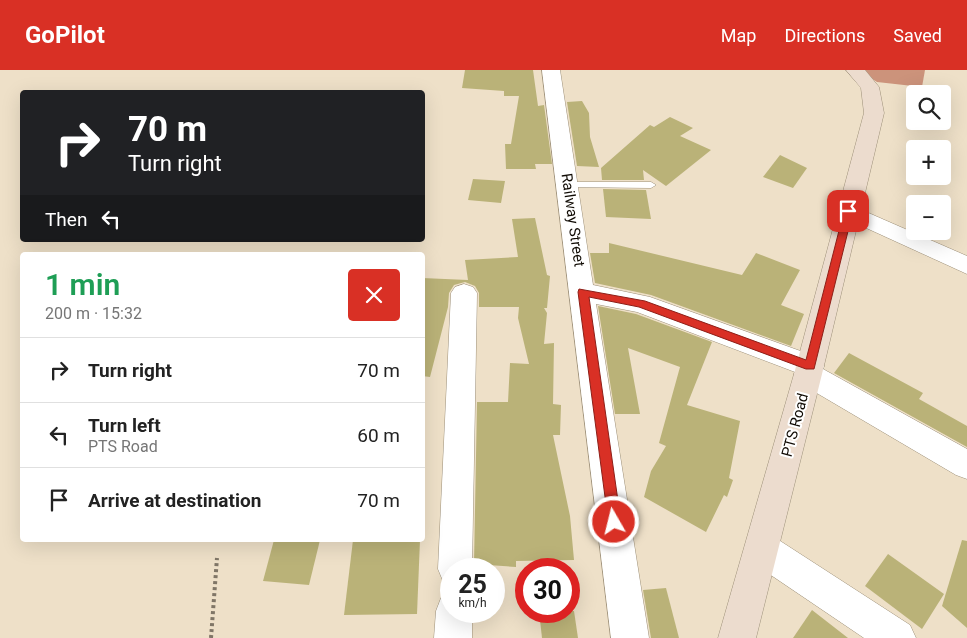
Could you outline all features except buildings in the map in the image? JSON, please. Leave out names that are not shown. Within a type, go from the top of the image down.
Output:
[{"type":"main road","name":"PTS Road","points":[[737,638],[809,370],[874,113],[870,86],[855,70]]},
{"type":"street","name":"Railway Street","points":[[551,70],[569,185],[630,638]]},
{"type":"street","points":[[848,211],[967,266]]},
{"type":"street","points":[[583,292],[641,304],[809,370],[967,464]]},
{"type":"street","points":[[456,558],[464,293]]},
{"type":"street","points":[[762,549],[897,638]]},
{"type":"street","points":[[453,638],[454,623]]},
{"type":"lane","points":[[569,185],[651,185]]},
{"type":"path","points":[[210,638],[217,558]]},
{"type":"shaded area","points":[[858,70],[925,70],[922,85],[877,82]]},
{"type":"route","points":[[614,522],[583,292],[641,304],[810,366],[848,211]]}]
